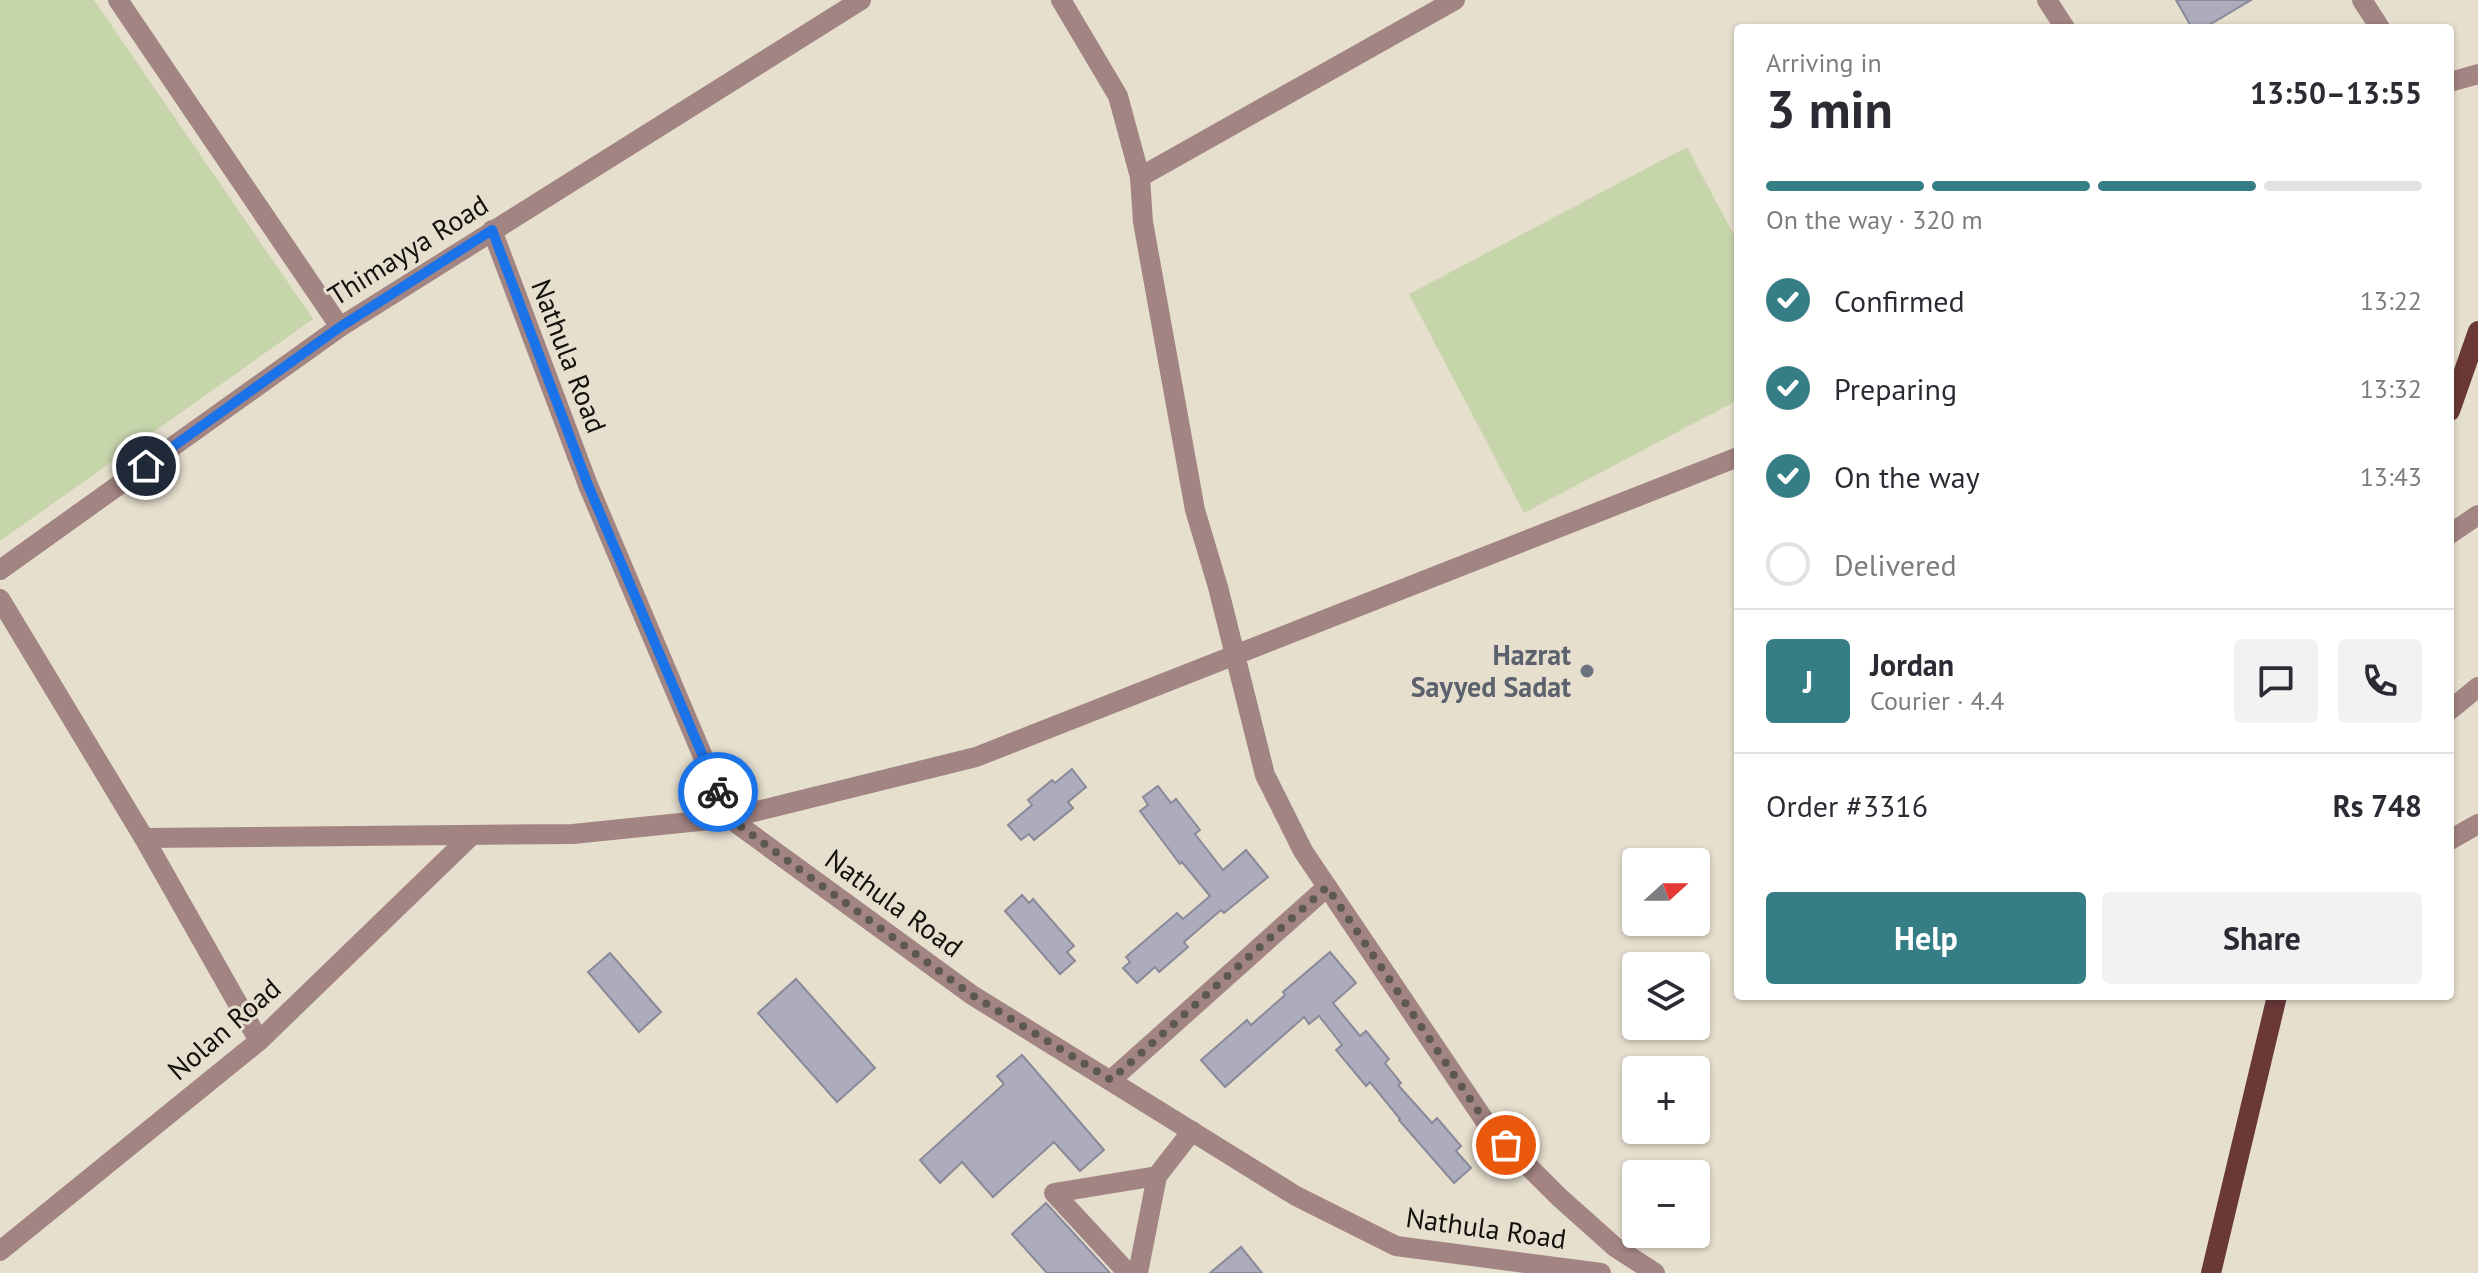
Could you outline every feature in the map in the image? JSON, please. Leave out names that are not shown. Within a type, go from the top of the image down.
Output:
[{"type":"main road","points":[[2454,400],[2478,331]]},
{"type":"main road","points":[[2211,1273],[2276,1000]]},
{"type":"street","points":[[118,0],[340,327]]},
{"type":"street","name":"Thimayya Road","points":[[0,570],[340,327],[861,0]]},
{"type":"street","points":[[1061,0],[1118,96],[1140,177],[1143,222],[1195,510],[1218,587],[1265,775],[1303,851],[1489,1127],[1604,1237],[1655,1273]]},
{"type":"street","points":[[1140,177],[1455,0]]},
{"type":"street","points":[[2047,0],[2062,24]]},
{"type":"street","points":[[2362,0],[2377,24]]},
{"type":"street","points":[[2454,81],[2478,74]]},
{"type":"street","name":"Nathula Road","points":[[492,230],[588,485],[729,818],[972,995],[1296,1196],[1396,1246],[1601,1273]]},
{"type":"street","points":[[144,838],[573,834],[729,818],[976,757],[1734,459]]},
{"type":"street","points":[[2454,531],[2478,515]]},
{"type":"street","points":[[0,599],[144,838],[259,1041]]},
{"type":"street","points":[[2454,707],[2478,687]]},
{"type":"street","points":[[2454,838],[2478,824]]},
{"type":"street","name":"Nolan Road","points":[[0,1251],[259,1041],[472,835]]},
{"type":"street","points":[[1111,1080],[1327,887]]},
{"type":"street","points":[[1138,1273],[1157,1176],[1192,1131]]},
{"type":"street","points":[[1128,1273],[1054,1193],[1157,1176]]},
{"type":"green space","points":[[0,0],[94,0],[313,319],[0,541]]},
{"type":"green space","points":[[1687,147],[1734,235],[1734,402],[1524,513],[1409,294]]},
{"type":"building","points":[[2176,0],[2251,0],[2211,24],[2190,24]]},
{"type":"building","points":[[1072,769],[1086,787],[1068,802],[1073,808],[1034,840],[1029,834],[1021,840],[1008,825],[1032,805],[1028,800],[1052,780],[1055,783]]},
{"type":"building","points":[[1158,786],[1171,803],[1176,799],[1200,830],[1195,834],[1223,870],[1246,850],[1268,877],[1224,913],[1221,910],[1184,942],[1188,947],[1159,972],[1155,967],[1137,983],[1123,968],[1130,962],[1126,957],[1177,913],[1183,919],[1210,896],[1182,862],[1180,864],[1140,811],[1148,805],[1143,797]]},
{"type":"building","points":[[1022,895],[1029,903],[1033,899],[1074,946],[1067,952],[1075,961],[1060,974],[1005,911]]},
{"type":"building","points":[[1330,952],[1356,983],[1333,1003],[1360,1036],[1366,1031],[1389,1059],[1385,1063],[1401,1083],[1398,1085],[1432,1123],[1437,1118],[1461,1146],[1456,1151],[1471,1168],[1454,1183],[1370,1082],[1366,1086],[1336,1050],[1342,1045],[1319,1016],[1309,1024],[1304,1017],[1225,1087],[1201,1060],[1247,1020],[1251,1025],[1285,995],[1283,992]]},
{"type":"building","points":[[610,953],[661,1012],[639,1032],[588,972]]},
{"type":"building","points":[[796,979],[875,1068],[837,1102],[758,1013]]},
{"type":"building","points":[[1022,1055],[1104,1150],[1080,1171],[1054,1142],[993,1197],[962,1162],[940,1183],[920,1160],[1004,1084],[997,1076]]},
{"type":"building","points":[[1046,1203],[1110,1273],[1047,1273],[1012,1234]]},
{"type":"building","points":[[1241,1247],[1262,1273],[1210,1273]]},
{"type":"way so far","points":[[718,792],[729,818],[972,995],[1111,1080],[1327,887],[1489,1127],[1506,1145]]},
{"type":"place","name":"Hazrat Sayyed Sadat","points":[[1587,671]]},
{"type":"route","points":[[146,466],[340,327],[492,230],[588,485],[718,792]]}]
